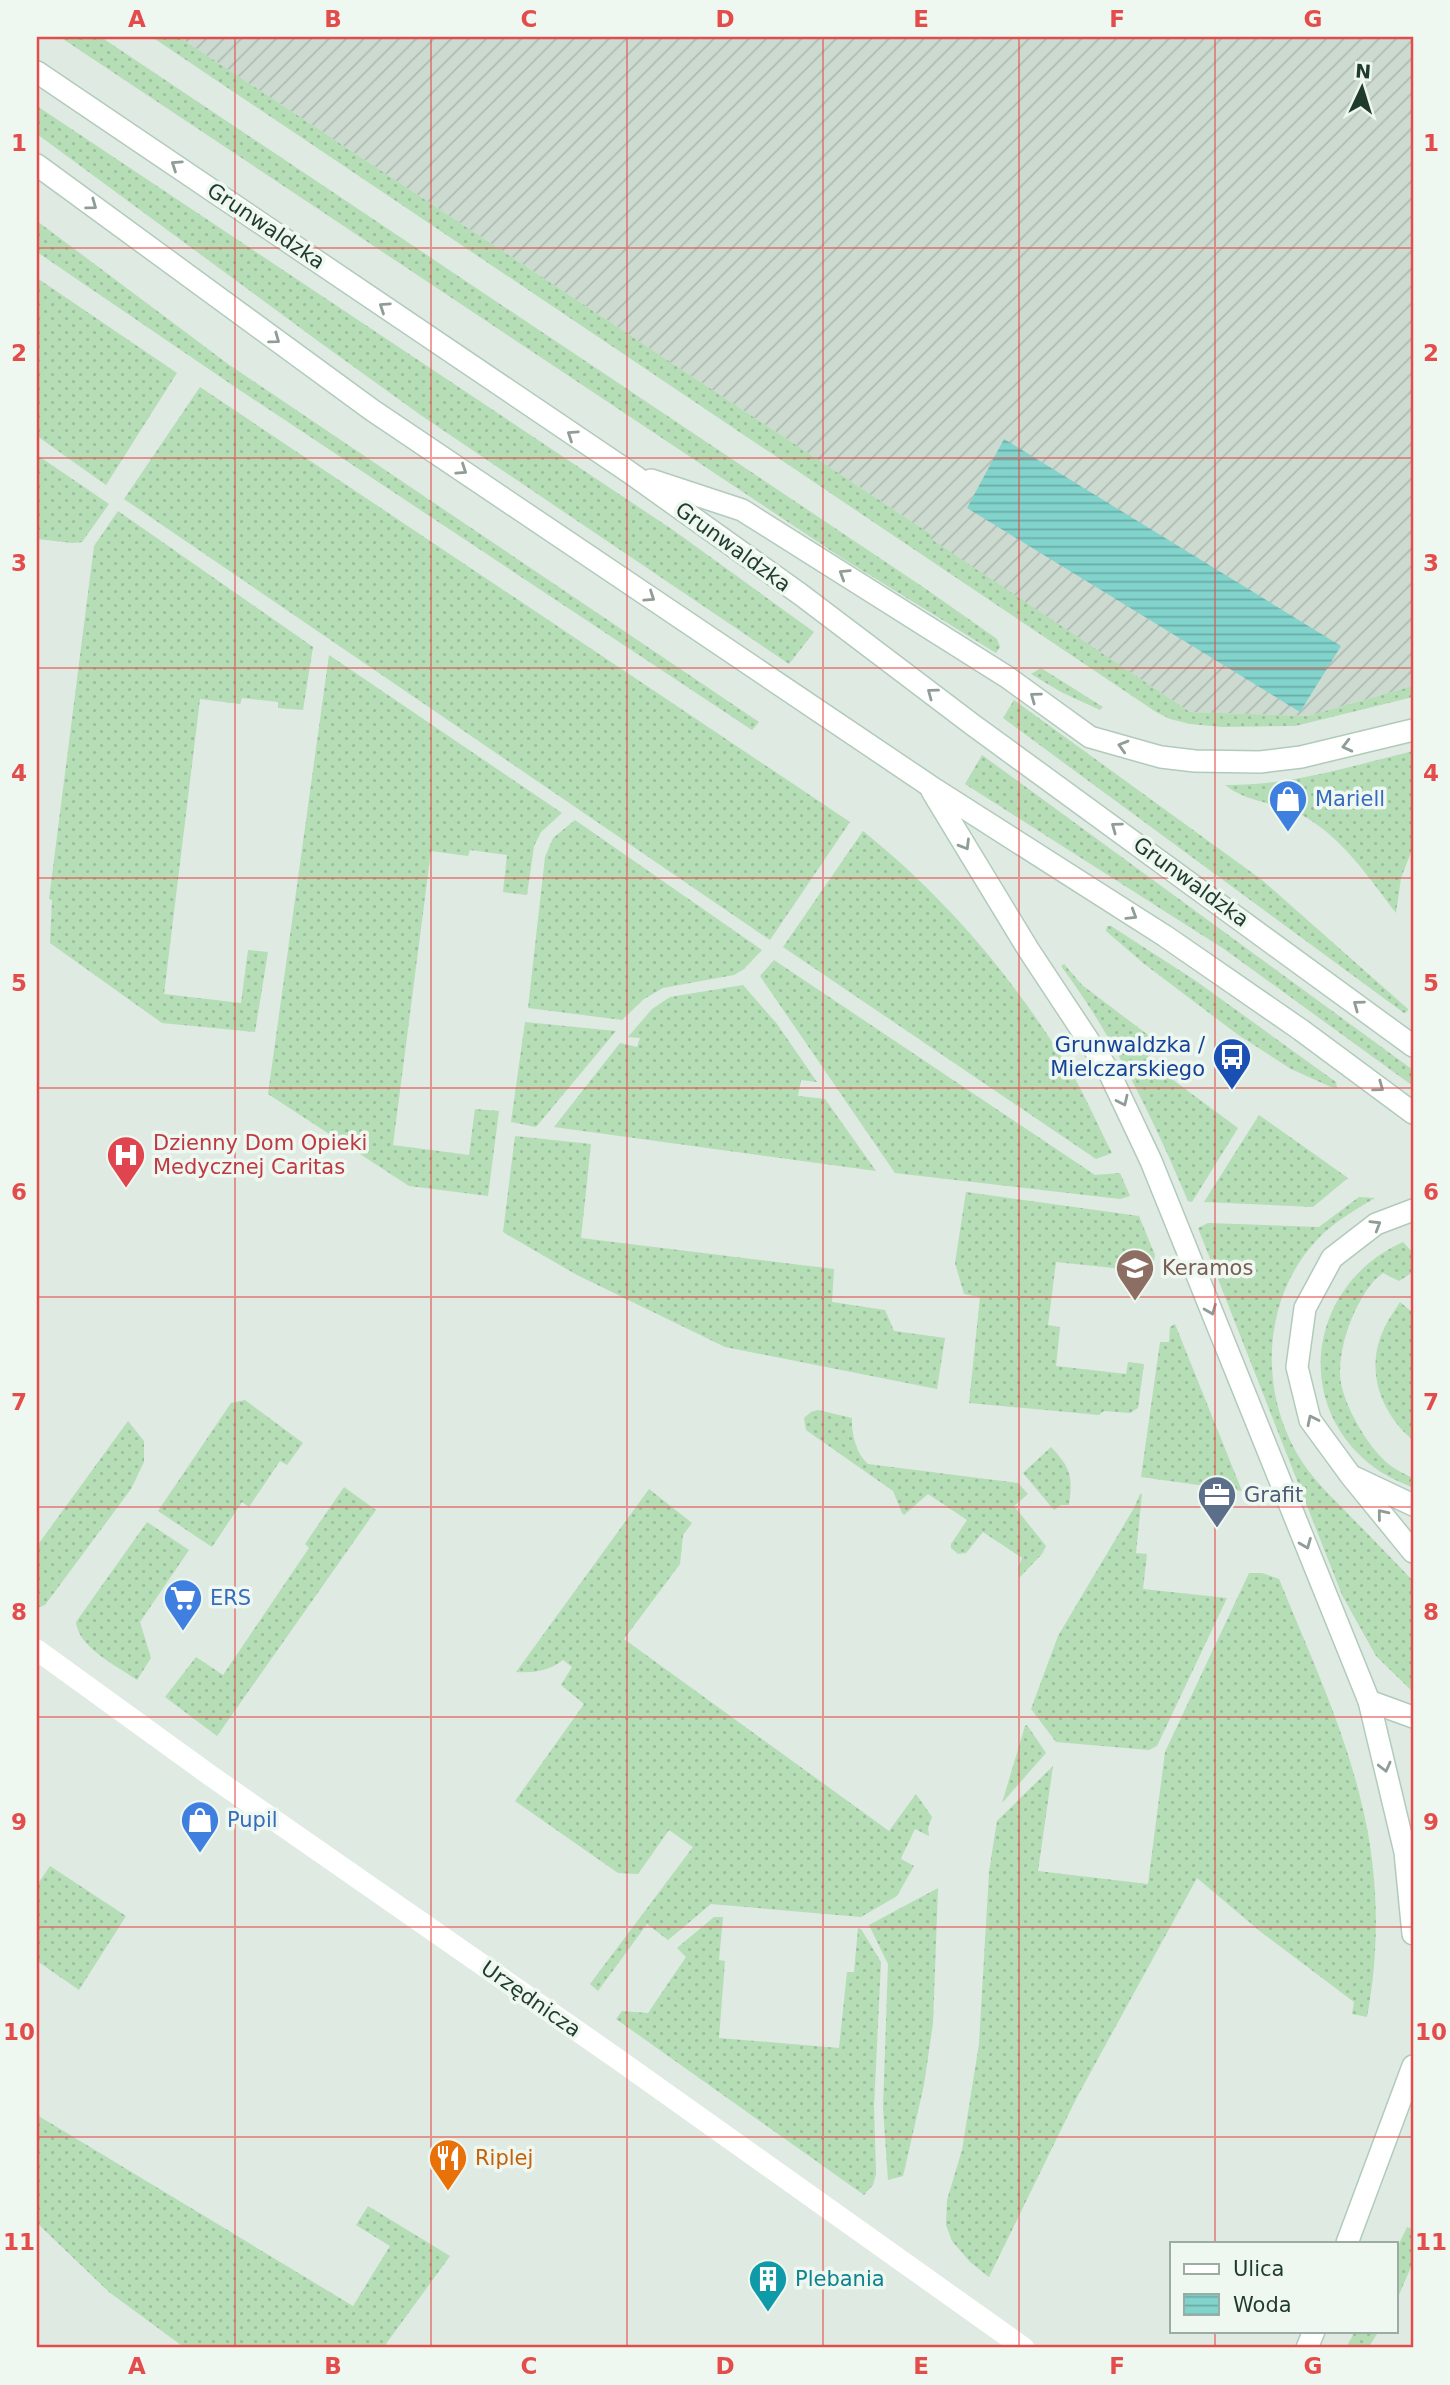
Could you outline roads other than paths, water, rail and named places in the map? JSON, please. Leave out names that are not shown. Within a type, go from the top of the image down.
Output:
[{"type":"main road","name":"Grunwaldzka","points":[[37,72],[629,472],[800,594],[974,725],[1413,1046]]},
{"type":"main road","points":[[37,165],[372,410],[930,786],[1176,943],[1413,1113]]},
{"type":"main road","points":[[629,472],[742,510],[1007,677],[1090,737],[1161,757],[1195,761],[1260,762],[1301,757],[1413,730]]},
{"type":"main road","points":[[930,786],[1028,949],[1108,1070],[1171,1211],[1369,1701],[1405,1852],[1413,1934]]},
{"type":"main road","points":[[1413,1210],[1376,1224],[1332,1258],[1305,1308],[1297,1367],[1310,1420],[1351,1476],[1413,1552]]},
{"type":"main road","points":[[1351,1476],[1413,1505]]},
{"type":"main road","name":"Urzędnicza","points":[[37,1650],[211,1776],[619,2060],[1024,2348]]},
{"type":"main road","points":[[1369,1701],[1413,1717]]},
{"type":"main road","points":[[1347,2242],[1413,2066]]},
{"type":"water","points":[[1004,439],[1341,646],[1300,712],[967,508]]},
{"type":"place","name":"Mariell","points":[[1288,833]]},
{"type":"place","name":"Grunwaldzka / Mielczarskiego","points":[[1232,1091]]},
{"type":"place","name":"Dzienny Dom Opieki Medycznej Caritas","points":[[126,1189]]},
{"type":"place","name":"Keramos","points":[[1135,1302]]},
{"type":"place","name":"Grafit","points":[[1217,1529]]},
{"type":"place","name":"ERS","points":[[183,1632]]},
{"type":"place","name":"Pupil","points":[[200,1854]]},
{"type":"place","name":"Riplej","points":[[448,2192]]},
{"type":"place","name":"Plebania","points":[[768,2313]]}]
